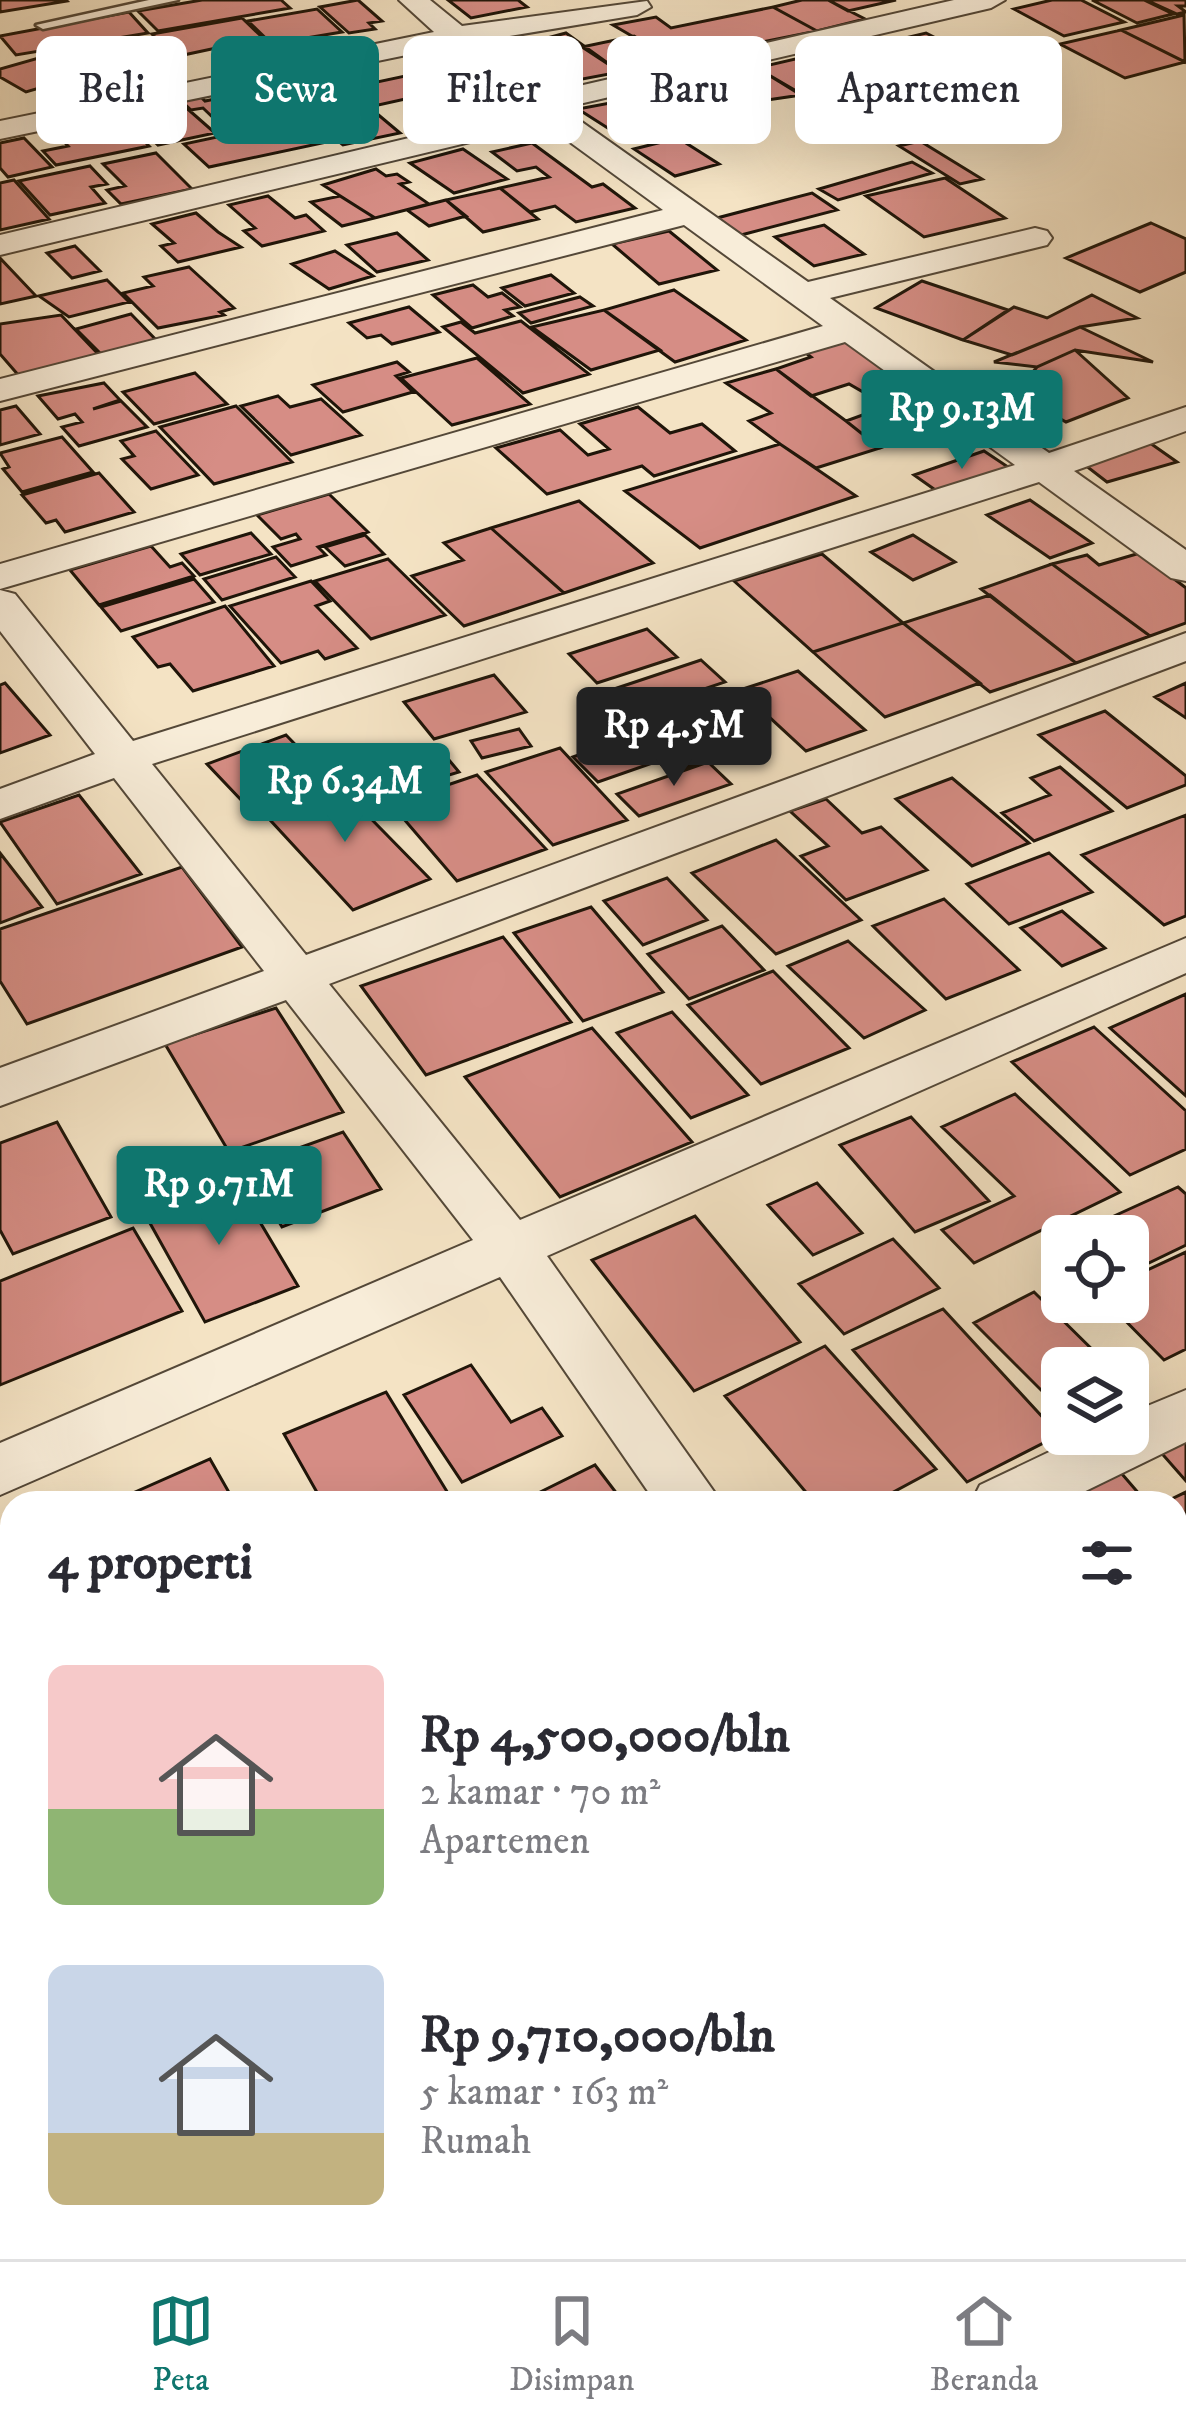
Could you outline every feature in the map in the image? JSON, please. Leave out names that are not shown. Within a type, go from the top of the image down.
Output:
[{"type":"street","points":[[412,0],[455,36],[638,8]]},
{"type":"street","points":[[583,100],[975,2]]},
{"type":"street","points":[[0,130],[403,47]]},
{"type":"street","points":[[583,136],[847,330],[1186,569]]},
{"type":"street","points":[[0,244],[404,144]]},
{"type":"street","points":[[0,390],[692,213]]},
{"type":"street","points":[[803,294],[1034,238]]},
{"type":"street","points":[[0,577],[847,330]]},
{"type":"street","points":[[0,805],[127,758],[1047,467],[1186,418]]},
{"type":"street","points":[[0,603],[509,1246],[683,1491]]},
{"type":"street","points":[[0,1088],[303,980],[1186,646]]},
{"type":"street","points":[[0,1470],[1186,954]]},
{"type":"street","points":[[1026,1491],[1186,1414]]},
{"type":"lane","points":[[43,25],[171,0]]},
{"type":"building","points":[[0,0],[66,0],[67,1],[0,12]]},
{"type":"building","points":[[202,0],[281,0],[290,8],[158,31],[138,11]]},
{"type":"building","points":[[358,0],[382,21],[369,23],[375,29],[349,33],[320,7]]},
{"type":"building","points":[[448,0],[518,0],[527,7],[471,18]]},
{"type":"building","points":[[828,0],[865,19],[817,31],[773,7]]},
{"type":"building","points":[[828,0],[896,0],[848,11]]},
{"type":"building","points":[[1052,0],[1081,0],[1124,22],[1064,36],[1014,9]]},
{"type":"building","points":[[1092,0],[1144,0],[1173,14],[1137,23]]},
{"type":"building","points":[[1146,0],[1186,0],[1186,6],[1178,6],[1186,12],[1177,14]]},
{"type":"building","points":[[773,7],[817,31],[771,40],[771,36],[632,36],[613,25],[656,17],[671,28]]},
{"type":"building","points":[[317,9],[342,32],[263,36],[248,21]]},
{"type":"building","points":[[129,12],[148,33],[36,36],[36,52],[16,55],[0,36]]},
{"type":"building","points":[[1184,15],[1185,62],[1121,30]]},
{"type":"building","points":[[242,18],[261,36],[211,36],[211,49],[187,54],[187,36],[152,34]]},
{"type":"building","points":[[1121,30],[1185,62],[1125,78],[1062,44]]},
{"type":"building","points":[[607,42],[607,63],[583,48]]},
{"type":"building","points":[[583,45],[607,63],[607,74],[583,79]]},
{"type":"building","points":[[36,59],[36,89],[26,92],[0,77],[0,69]]},
{"type":"building","points":[[795,59],[795,90],[771,76],[771,65]]},
{"type":"building","points":[[403,76],[403,100],[379,105],[379,82]]},
{"type":"building","points":[[771,77],[795,91],[795,96],[771,99]]},
{"type":"building","points":[[195,91],[205,101],[211,100],[211,116],[203,108],[187,106],[187,93]]},
{"type":"building","points":[[607,104],[607,128],[583,112],[583,108]]},
{"type":"building","points":[[187,108],[211,129],[211,134],[187,139]]},
{"type":"building","points":[[379,115],[400,133],[379,137]]},
{"type":"building","points":[[24,138],[52,167],[8,177],[0,168],[0,143]]},
{"type":"building","points":[[211,138],[211,144],[318,144],[209,167],[187,143]]},
{"type":"building","points":[[533,144],[592,187],[603,184],[635,208],[576,222],[555,206],[530,212],[500,188],[549,177],[536,167],[517,171],[492,152]]},
{"type":"building","points":[[687,144],[719,164],[675,176],[634,149]]},
{"type":"building","points":[[925,144],[982,179],[960,184],[899,146]]},
{"type":"building","points":[[68,146],[149,146],[56,165],[43,151]]},
{"type":"building","points":[[463,149],[507,179],[454,193],[410,163]]},
{"type":"building","points":[[156,153],[192,189],[121,204],[107,190],[125,186],[103,164]]},
{"type":"building","points":[[912,162],[932,173],[838,200],[819,189]]},
{"type":"building","points":[[90,166],[107,184],[91,187],[105,203],[50,215],[19,181]]},
{"type":"building","points":[[376,169],[386,176],[397,174],[409,182],[400,184],[429,204],[375,218],[323,185]]},
{"type":"building","points":[[945,178],[1005,218],[924,237],[866,196]]},
{"type":"building","points":[[14,180],[49,219],[0,230],[0,183]]},
{"type":"building","points":[[500,188],[538,219],[483,232],[446,200]]},
{"type":"building","points":[[812,193],[837,210],[741,235],[717,218]]},
{"type":"building","points":[[268,196],[295,218],[306,215],[324,231],[262,246],[244,231],[255,228],[229,205]]},
{"type":"building","points":[[340,196],[375,218],[342,226],[311,202]]},
{"type":"building","points":[[446,200],[466,216],[429,226],[407,210]]},
{"type":"building","points":[[196,213],[241,247],[178,262],[161,246],[174,243],[152,224]]},
{"type":"building","points":[[1151,223],[1186,239],[1186,272],[1140,292],[1066,258]]},
{"type":"building","points":[[824,225],[864,254],[814,266],[775,237]]},
{"type":"building","points":[[669,231],[717,270],[659,284],[612,244]]},
{"type":"building","points":[[397,233],[428,260],[377,272],[347,245]]},
{"type":"building","points":[[75,246],[100,271],[72,278],[47,253]]},
{"type":"building","points":[[335,251],[373,276],[329,289],[292,264]]},
{"type":"building","points":[[0,258],[36,296],[0,304]]},
{"type":"building","points":[[189,267],[234,308],[220,312],[224,315],[158,328],[123,293],[153,286],[144,277]]},
{"type":"building","points":[[551,275],[574,293],[525,306],[502,288]]},
{"type":"building","points":[[107,280],[129,302],[69,317],[39,296]]},
{"type":"building","points":[[922,281],[1008,310],[963,340],[876,308]]},
{"type":"building","points":[[473,285],[488,297],[502,293],[520,307],[505,310],[513,316],[472,328],[433,295]]},
{"type":"building","points":[[674,290],[746,340],[675,362],[604,310]]},
{"type":"building","points":[[1092,295],[1137,318],[1080,327],[1012,355],[963,340],[1014,307],[1047,318]]},
{"type":"building","points":[[580,297],[593,306],[531,323],[519,313]]},
{"type":"building","points":[[409,307],[439,332],[392,344],[381,335],[367,338],[349,323]]},
{"type":"building","points":[[604,310],[660,350],[591,370],[532,327]]},
{"type":"building","points":[[131,314],[159,343],[104,357],[76,329]]},
{"type":"building","points":[[61,315],[100,356],[20,377],[0,354],[0,324]]},
{"type":"building","points":[[521,321],[589,374],[523,393],[443,327],[461,322],[475,333]]},
{"type":"building","points":[[1080,327],[1153,362],[1075,350],[1037,367],[994,362]]},
{"type":"building","points":[[842,340],[914,385],[877,400],[849,384],[811,396],[776,369],[811,357],[802,350]]},
{"type":"building","points":[[1075,350],[1128,398],[1066,422],[1015,393],[1037,367]]},
{"type":"building","points":[[477,358],[530,404],[452,425],[401,378]]},
{"type":"building","points":[[397,362],[409,372],[396,376],[413,392],[343,412],[313,385]]},
{"type":"building","points":[[776,369],[880,448],[816,468],[749,421],[771,413],[726,383]]},
{"type":"building","points":[[195,373],[227,404],[154,424],[123,392]]},
{"type":"building","points":[[104,383],[120,400],[93,409],[121,401],[147,427],[79,446],[62,427],[82,422],[75,414],[58,419],[38,396]]},
{"type":"building","points":[[926,392],[975,424],[947,438],[928,429],[880,448],[846,421]]},
{"type":"building","points":[[278,396],[290,407],[321,399],[361,435],[291,455],[241,406]]},
{"type":"building","points":[[16,406],[40,434],[0,445],[0,410]]},
{"type":"building","points":[[236,406],[292,462],[214,484],[160,427]]},
{"type":"building","points":[[638,407],[670,433],[702,424],[735,451],[654,476],[642,466],[547,494],[496,448],[560,430],[588,455],[609,449],[580,424]]},
{"type":"building","points":[[156,431],[198,475],[151,489],[122,459],[134,456],[121,441]]},
{"type":"building","points":[[62,437],[93,472],[22,492],[3,469],[9,467],[0,453]]},
{"type":"building","points":[[1150,443],[1177,462],[1107,482],[1081,462]]},
{"type":"building","points":[[780,444],[856,496],[700,548],[625,491]]},
{"type":"building","points":[[984,451],[1011,469],[941,494],[914,475]]},
{"type":"building","points":[[99,473],[134,512],[65,532],[56,520],[46,523],[22,495]]},
{"type":"building","points":[[329,494],[368,532],[318,547],[326,555],[291,566],[273,547],[300,539],[296,534],[281,539],[257,515]]},
{"type":"building","points":[[1030,500],[1092,543],[1050,558],[987,515]]},
{"type":"building","points":[[579,501],[653,563],[564,593],[491,528]]},
{"type":"building","points":[[491,528],[564,593],[464,626],[412,576],[463,560],[444,543]]},
{"type":"building","points":[[251,533],[271,554],[200,575],[181,554]]},
{"type":"building","points":[[365,535],[384,554],[345,566],[325,547]]},
{"type":"building","points":[[913,535],[955,562],[913,580],[871,552]]},
{"type":"building","points":[[151,546],[170,567],[182,563],[194,576],[99,605],[70,570]]},
{"type":"building","points":[[1140,553],[1186,588],[1186,623],[1150,636],[1052,564],[1087,555],[1099,565]]},
{"type":"building","points":[[822,554],[903,623],[813,652],[734,581]]},
{"type":"building","points":[[276,557],[295,577],[222,600],[204,579]]},
{"type":"building","points":[[388,559],[445,615],[371,639],[315,581]]},
{"type":"building","points":[[1052,564],[1150,636],[1076,663],[981,589]]},
{"type":"building","points":[[194,579],[214,602],[121,631],[101,607]]},
{"type":"building","points":[[311,581],[330,601],[316,606],[357,648],[325,659],[318,651],[281,663],[230,606]]},
{"type":"building","points":[[990,595],[1076,663],[990,692],[903,623]]},
{"type":"building","points":[[225,606],[274,666],[193,691],[170,664],[158,667],[133,637]]},
{"type":"building","points":[[903,623],[980,683],[885,717],[813,652]]},
{"type":"building","points":[[647,629],[677,657],[597,683],[569,654]]},
{"type":"building","points":[[701,660],[725,682],[633,713],[611,690]]},
{"type":"building","points":[[798,671],[865,730],[806,751],[740,690]]},
{"type":"building","points":[[494,675],[526,712],[434,739],[404,702]]},
{"type":"building","points":[[5,683],[50,735],[0,753],[0,685]]},
{"type":"building","points":[[1186,683],[1186,718],[1155,697]]},
{"type":"building","points":[[1105,711],[1186,776],[1186,785],[1127,808],[1039,735]]},
{"type":"building","points":[[659,727],[696,764],[669,773],[658,761],[598,782],[573,757]]},
{"type":"building","points":[[519,729],[531,746],[482,758],[471,741]]},
{"type":"building","points":[[286,735],[323,773],[244,803],[207,764]]},
{"type":"building","points":[[439,748],[459,772],[373,798],[355,775]]},
{"type":"building","points":[[560,748],[627,820],[553,845],[486,772]]},
{"type":"building","points":[[708,762],[731,784],[639,816],[617,794]]},
{"type":"building","points":[[1060,767],[1112,811],[1034,841],[1002,813],[1050,795],[1031,778]]},
{"type":"building","points":[[477,775],[546,849],[457,881],[391,804]]},
{"type":"building","points":[[952,778],[1029,843],[972,866],[896,799]]},
{"type":"building","points":[[334,781],[430,879],[353,910],[260,809]]},
{"type":"building","points":[[79,795],[141,874],[57,904],[0,822]]},
{"type":"building","points":[[826,799],[862,833],[881,827],[927,870],[846,900],[801,856],[828,846],[790,811]]},
{"type":"building","points":[[1186,815],[1186,916],[1164,925],[1082,855]]},
{"type":"building","points":[[776,840],[861,920],[776,954],[692,873]]},
{"type":"building","points":[[0,853],[42,907],[0,923]]},
{"type":"building","points":[[1049,853],[1092,892],[1009,924],[967,884]]},
{"type":"building","points":[[182,867],[242,947],[27,1024],[0,981],[0,929]]},
{"type":"building","points":[[667,878],[707,920],[643,945],[604,901]]},
{"type":"building","points":[[944,899],[1019,970],[946,999],[873,926]]},
{"type":"building","points":[[591,907],[663,992],[583,1021],[514,933]]},
{"type":"building","points":[[1062,911],[1105,948],[1062,966],[1021,928]]},
{"type":"building","points":[[722,926],[764,970],[689,999],[648,954]]},
{"type":"building","points":[[503,937],[571,1022],[426,1075],[361,986]]},
{"type":"building","points":[[848,941],[925,1010],[864,1038],[788,966]]},
{"type":"building","points":[[773,971],[849,1048],[761,1084],[688,1005]]},
{"type":"building","points":[[1186,994],[1186,1096],[1110,1028]]},
{"type":"building","points":[[276,1008],[343,1112],[229,1152],[165,1044]]},
{"type":"building","points":[[672,1012],[748,1095],[691,1118],[617,1033]]},
{"type":"building","points":[[1094,1027],[1186,1111],[1186,1149],[1130,1175],[1012,1062]]},
{"type":"building","points":[[592,1028],[692,1142],[560,1197],[465,1077]]},
{"type":"building","points":[[1015,1094],[1120,1192],[1073,1215],[1041,1215],[1041,1230],[974,1263],[942,1230],[1014,1196],[942,1127]]},
{"type":"building","points":[[911,1117],[989,1201],[915,1232],[840,1145]]},
{"type":"building","points":[[57,1122],[111,1217],[13,1254],[0,1230],[0,1143]]},
{"type":"building","points":[[343,1132],[381,1189],[282,1227],[246,1167]]},
{"type":"building","points":[[232,1175],[298,1286],[205,1322],[141,1207]]},
{"type":"building","points":[[817,1183],[862,1233],[813,1255],[768,1205]]},
{"type":"building","points":[[1178,1187],[1186,1194],[1186,1245],[1149,1263],[1149,1215],[1116,1215]]},
{"type":"building","points":[[695,1216],[800,1342],[694,1391],[592,1260]]},
{"type":"building","points":[[133,1228],[182,1311],[0,1385],[0,1281]]},
{"type":"building","points":[[893,1239],[939,1288],[844,1334],[799,1284]]},
{"type":"building","points":[[1186,1252],[1186,1349],[1164,1360],[1128,1323],[1149,1323],[1149,1269]]},
{"type":"building","points":[[1034,1292],[1041,1299],[1041,1323],[1065,1323],[1090,1347],[1041,1347],[1041,1390],[974,1323]]},
{"type":"building","points":[[943,1309],[1041,1415],[1041,1444],[967,1482],[853,1350]]},
{"type":"building","points":[[825,1346],[936,1469],[895,1491],[805,1491],[725,1396]]},
{"type":"building","points":[[471,1365],[511,1422],[542,1408],[562,1436],[462,1482],[404,1395]]},
{"type":"building","points":[[386,1392],[447,1491],[316,1491],[284,1434]]},
{"type":"building","points":[[1186,1433],[1186,1481],[1157,1448]]},
{"type":"building","points":[[210,1459],[228,1491],[138,1491]]},
{"type":"building","points":[[595,1465],[615,1491],[542,1491]]},
{"type":"building","points":[[1116,1467],[1137,1491],[1067,1491]]}]
